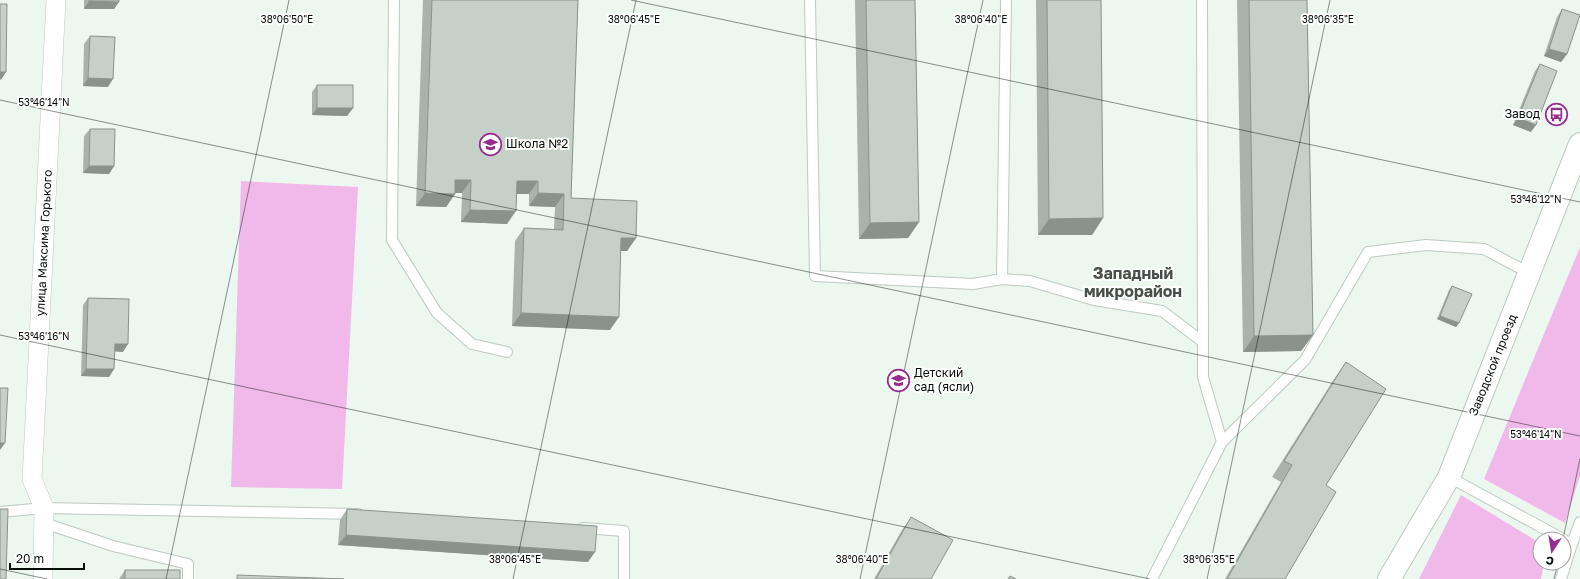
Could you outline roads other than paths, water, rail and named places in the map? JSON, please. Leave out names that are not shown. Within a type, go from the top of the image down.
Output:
[{"type":"street","name":"улица Максима Горького","points":[[43,579],[44,516],[32,478],[56,0]]},
{"type":"street","name":"Заводской проезд","points":[[1389,579],[1448,477],[1580,144]]},
{"type":"lane","points":[[394,0],[392,240],[437,313],[472,344],[507,352]]},
{"type":"lane","points":[[810,0],[815,276],[973,284],[1002,279],[1030,281],[1094,300],[1162,311],[1202,342]]},
{"type":"lane","points":[[1002,279],[1006,0]]},
{"type":"lane","points":[[1202,0],[1202,342],[1204,377],[1222,442]]},
{"type":"lane","points":[[1152,579],[1222,442],[1305,360],[1368,252],[1426,244],[1484,249],[1529,273]]},
{"type":"lane","points":[[1448,477],[1548,531]]},
{"type":"lane","points":[[0,512],[44,516],[367,514]]},
{"type":"lane","points":[[44,516],[113,546],[188,564],[188,579]]},
{"type":"lane","points":[[1572,533],[1580,522]]},
{"type":"lane","points":[[576,528],[624,531],[624,579]]},
{"type":"place","name":"Завод","points":[[1556,114]]},
{"type":"place","name":"Школа №2","points":[[491,144]]},
{"type":"place","name":"Детский сад (ясли)","points":[[898,380]]},
{"type":"district","name":"Западный микрорайон","points":[[1133,282]]}]
